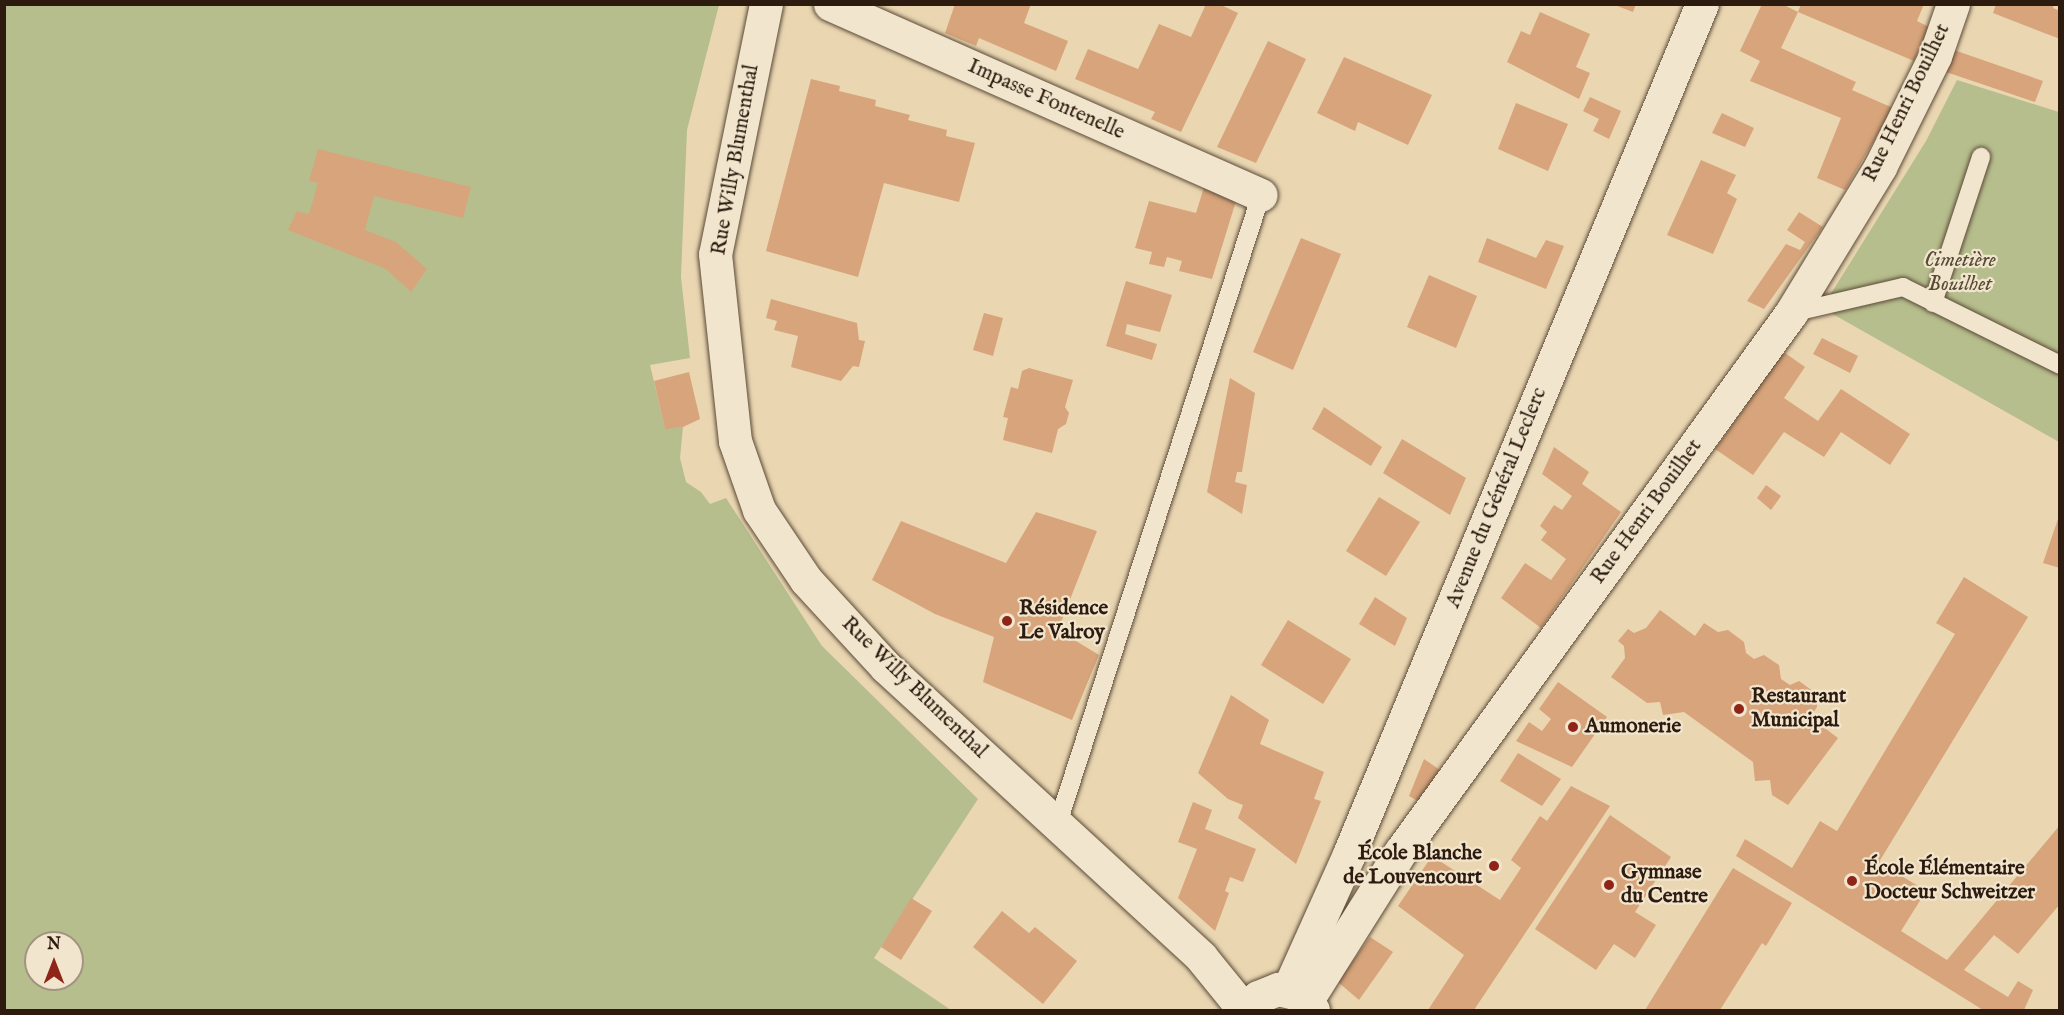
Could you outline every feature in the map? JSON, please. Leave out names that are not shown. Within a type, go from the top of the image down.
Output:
[{"type":"street","name":"Rue Willy Blumenthal","points":[[766,4],[715,254],[735,441],[756,500],[806,580],[886,667],[1201,957],[1278,1002]]},
{"type":"street","name":"Impasse Fontenelle","points":[[830,4],[1261,195]]},
{"type":"street","name":"Avenue du Général Leclerc","points":[[1278,1002],[1349,854],[1702,4]]},
{"type":"street","name":"Rue Henri Bouilhet","points":[[1278,1002],[1385,874],[1791,313],[1880,167],[1935,56],[1953,4]]},
{"type":"street","points":[[1349,854],[1385,874]]},
{"type":"lane","points":[[1933,303],[1982,157]]},
{"type":"lane","points":[[1058,823],[1261,195]]},
{"type":"lane","points":[[1791,313],[1903,287],[2060,365]]},
{"type":"green space","points":[[5,5],[719,5],[687,130],[681,277],[690,358],[650,365],[665,428],[683,427],[680,458],[686,482],[701,492],[710,504],[726,498],[822,646],[978,799],[874,958],[951,1010],[5,1010]]},
{"type":"green space","name":"Cimetière Bouilhet","points":[[1957,80],[2059,112],[2059,442],[1822,308],[1926,141]]},
{"type":"building","points":[[955,4],[1031,4],[1024,23],[1068,41],[1056,71],[979,38],[976,46],[945,33]]},
{"type":"building","points":[[1206,4],[1219,4],[1238,13],[1181,132],[1151,119],[1155,112],[1075,79],[1088,49],[1138,69],[1159,24],[1191,37]]},
{"type":"building","points":[[1612,4],[1636,4],[1633,12]]},
{"type":"building","points":[[1762,4],[1782,4],[1798,12],[1781,48],[1856,82],[1852,90],[1893,108],[1845,190],[1817,178],[1841,118],[1750,81],[1760,61],[1740,51]]},
{"type":"building","points":[[1801,4],[1924,4],[1917,21],[1929,27],[1914,61],[1798,12]]},
{"type":"building","points":[[1996,4],[2054,4],[2053,8],[2060,11],[2060,39],[1993,13]]},
{"type":"building","points":[[1540,12],[1590,34],[1576,67],[1590,73],[1579,99],[1507,62],[1521,31],[1530,35]]},
{"type":"building","points":[[1268,41],[1306,59],[1256,163],[1217,147]]},
{"type":"building","points":[[1951,49],[2043,81],[2035,102],[1943,71]]},
{"type":"building","points":[[1344,57],[1432,95],[1408,145],[1358,122],[1355,131],[1317,113]]},
{"type":"building","points":[[811,79],[840,86],[839,91],[876,100],[875,106],[910,115],[908,120],[947,130],[946,136],[975,143],[959,202],[884,183],[858,277],[766,251]]},
{"type":"building","points":[[1590,97],[1621,111],[1609,139],[1593,131],[1599,119],[1583,111]]},
{"type":"building","points":[[1516,103],[1568,124],[1548,171],[1498,149]]},
{"type":"building","points":[[1722,113],[1754,128],[1745,147],[1712,133]]},
{"type":"building","points":[[318,149],[471,187],[463,218],[374,196],[365,230],[396,242],[427,269],[411,292],[386,269],[288,230],[297,211],[309,214],[318,183],[309,181]]},
{"type":"building","points":[[1701,160],[1736,175],[1727,193],[1737,199],[1713,254],[1667,235]]},
{"type":"building","points":[[1204,187],[1236,201],[1212,279],[1179,271],[1182,261],[1167,257],[1164,267],[1149,264],[1152,252],[1135,248],[1149,201],[1196,213]]},
{"type":"building","points":[[1799,212],[1823,227],[1764,309],[1747,301],[1786,244],[1800,250],[1805,242],[1787,230]]},
{"type":"building","points":[[1301,238],[1341,254],[1293,370],[1253,352]]},
{"type":"building","points":[[1487,238],[1536,258],[1546,240],[1564,246],[1546,289],[1478,262]]},
{"type":"building","points":[[1429,275],[1477,296],[1456,348],[1407,327]]},
{"type":"building","points":[[1126,281],[1172,295],[1160,332],[1127,324],[1125,334],[1157,344],[1152,360],[1106,346]]},
{"type":"building","points":[[771,299],[857,323],[859,340],[865,341],[859,367],[853,366],[841,381],[791,367],[798,336],[774,330],[777,321],[766,318]]},
{"type":"building","points":[[984,313],[1003,318],[993,356],[973,350]]},
{"type":"building","points":[[1822,338],[1858,356],[1850,373],[1813,354]]},
{"type":"building","points":[[1785,353],[1805,367],[1784,398],[1818,421],[1841,389],[1910,434],[1890,465],[1841,432],[1824,457],[1784,432],[1753,475],[1715,449],[1746,406],[1743,404],[1777,357]]},
{"type":"building","points":[[1029,368],[1073,380],[1065,407],[1069,413],[1066,424],[1058,429],[1052,453],[1003,440],[1008,418],[1003,417],[1011,387],[1018,389],[1022,371]]},
{"type":"building","points":[[689,372],[700,419],[683,427],[665,429],[654,381]]},
{"type":"building","points":[[1230,378],[1255,393],[1242,472],[1237,472],[1235,482],[1247,485],[1242,514],[1207,492]]},
{"type":"building","points":[[1324,407],[1382,447],[1371,466],[1312,429]]},
{"type":"building","points":[[1402,439],[1466,478],[1450,515],[1383,473]]},
{"type":"building","points":[[1554,447],[1589,472],[1582,484],[1621,512],[1541,628],[1501,598],[1525,563],[1551,580],[1566,559],[1541,540],[1547,532],[1540,526],[1554,505],[1562,510],[1572,496],[1542,474]]},
{"type":"building","points":[[1766,485],[1781,496],[1771,510],[1757,498]]},
{"type":"building","points":[[1379,497],[1420,522],[1386,576],[1346,551]]},
{"type":"building","name":"Résidence Le Valroy","points":[[1036,512],[1097,531],[1058,630],[1099,655],[1072,720],[983,682],[994,637],[935,614],[872,580],[901,521],[1006,563]]},
{"type":"building","points":[[2060,516],[2060,568],[2043,563]]},
{"type":"building","points":[[1964,577],[2028,617],[1879,862],[1926,891],[1901,931],[1947,960],[2060,825],[2060,904],[2018,954],[1994,935],[1964,970],[2008,997],[2018,981],[2033,990],[2024,1010],[1983,1010],[1736,856],[1745,839],[1792,868],[1820,821],[1837,831],[1955,634],[1936,623]]},
{"type":"building","points":[[1375,597],[1407,618],[1395,646],[1359,624]]},
{"type":"building","name":"Restaurant Municipal","points":[[1660,610],[1695,636],[1704,623],[1718,632],[1728,630],[1744,642],[1746,653],[1754,659],[1764,655],[1779,665],[1781,679],[1790,685],[1799,681],[1817,694],[1817,707],[1810,717],[1838,738],[1788,805],[1772,795],[1770,780],[1755,781],[1753,762],[1684,712],[1663,715],[1660,702],[1647,703],[1611,677],[1625,658],[1624,646],[1618,641],[1628,629],[1634,633],[1646,628]]},
{"type":"building","points":[[1288,620],[1351,659],[1323,704],[1261,665]]},
{"type":"building","name":"Aumonerie","points":[[1558,682],[1607,717],[1572,767],[1516,741],[1529,722],[1542,731],[1551,719],[1539,709]]},
{"type":"building","points":[[1231,695],[1269,720],[1260,744],[1324,772],[1314,799],[1321,801],[1296,864],[1238,818],[1243,805],[1228,799],[1198,773]]},
{"type":"building","points":[[1518,753],[1561,779],[1542,806],[1500,781]]},
{"type":"building","points":[[1424,759],[1440,770],[1418,801],[1409,796]]},
{"type":"building","points":[[1571,786],[1610,806],[1474,1010],[1428,1010],[1464,955],[1398,906],[1432,856],[1500,900],[1521,868],[1511,860],[1540,816],[1547,821]]},
{"type":"building","points":[[1193,802],[1212,810],[1205,829],[1256,849],[1243,882],[1230,877],[1225,891],[1229,893],[1215,931],[1178,898],[1197,849],[1178,842]]},
{"type":"building","name":"Gymnase du Centre","points":[[1610,815],[1671,857],[1635,912],[1656,925],[1635,958],[1614,944],[1596,970],[1535,929]]},
{"type":"building","points":[[1733,868],[1792,903],[1766,946],[1762,943],[1720,1010],[1645,1010]]},
{"type":"building","points":[[911,898],[932,911],[901,960],[881,947]]},
{"type":"building","points":[[1002,911],[1029,933],[1035,927],[1077,961],[1043,1004],[973,947]]},
{"type":"building","points":[[1370,937],[1393,952],[1359,1000],[1338,982]]},
{"type":"place","name":"Résidence Le Valroy","points":[[1007,621]]},
{"type":"place","name":"Restaurant Municipal","points":[[1739,709]]},
{"type":"place","name":"Aumonerie","points":[[1573,727]]},
{"type":"place","name":"École Blanche de Louvencourt","points":[[1494,866]]},
{"type":"place","name":"École Élémentaire Docteur Schweitzer","points":[[1852,881]]},
{"type":"place","name":"Gymnase du Centre","points":[[1609,885]]}]
